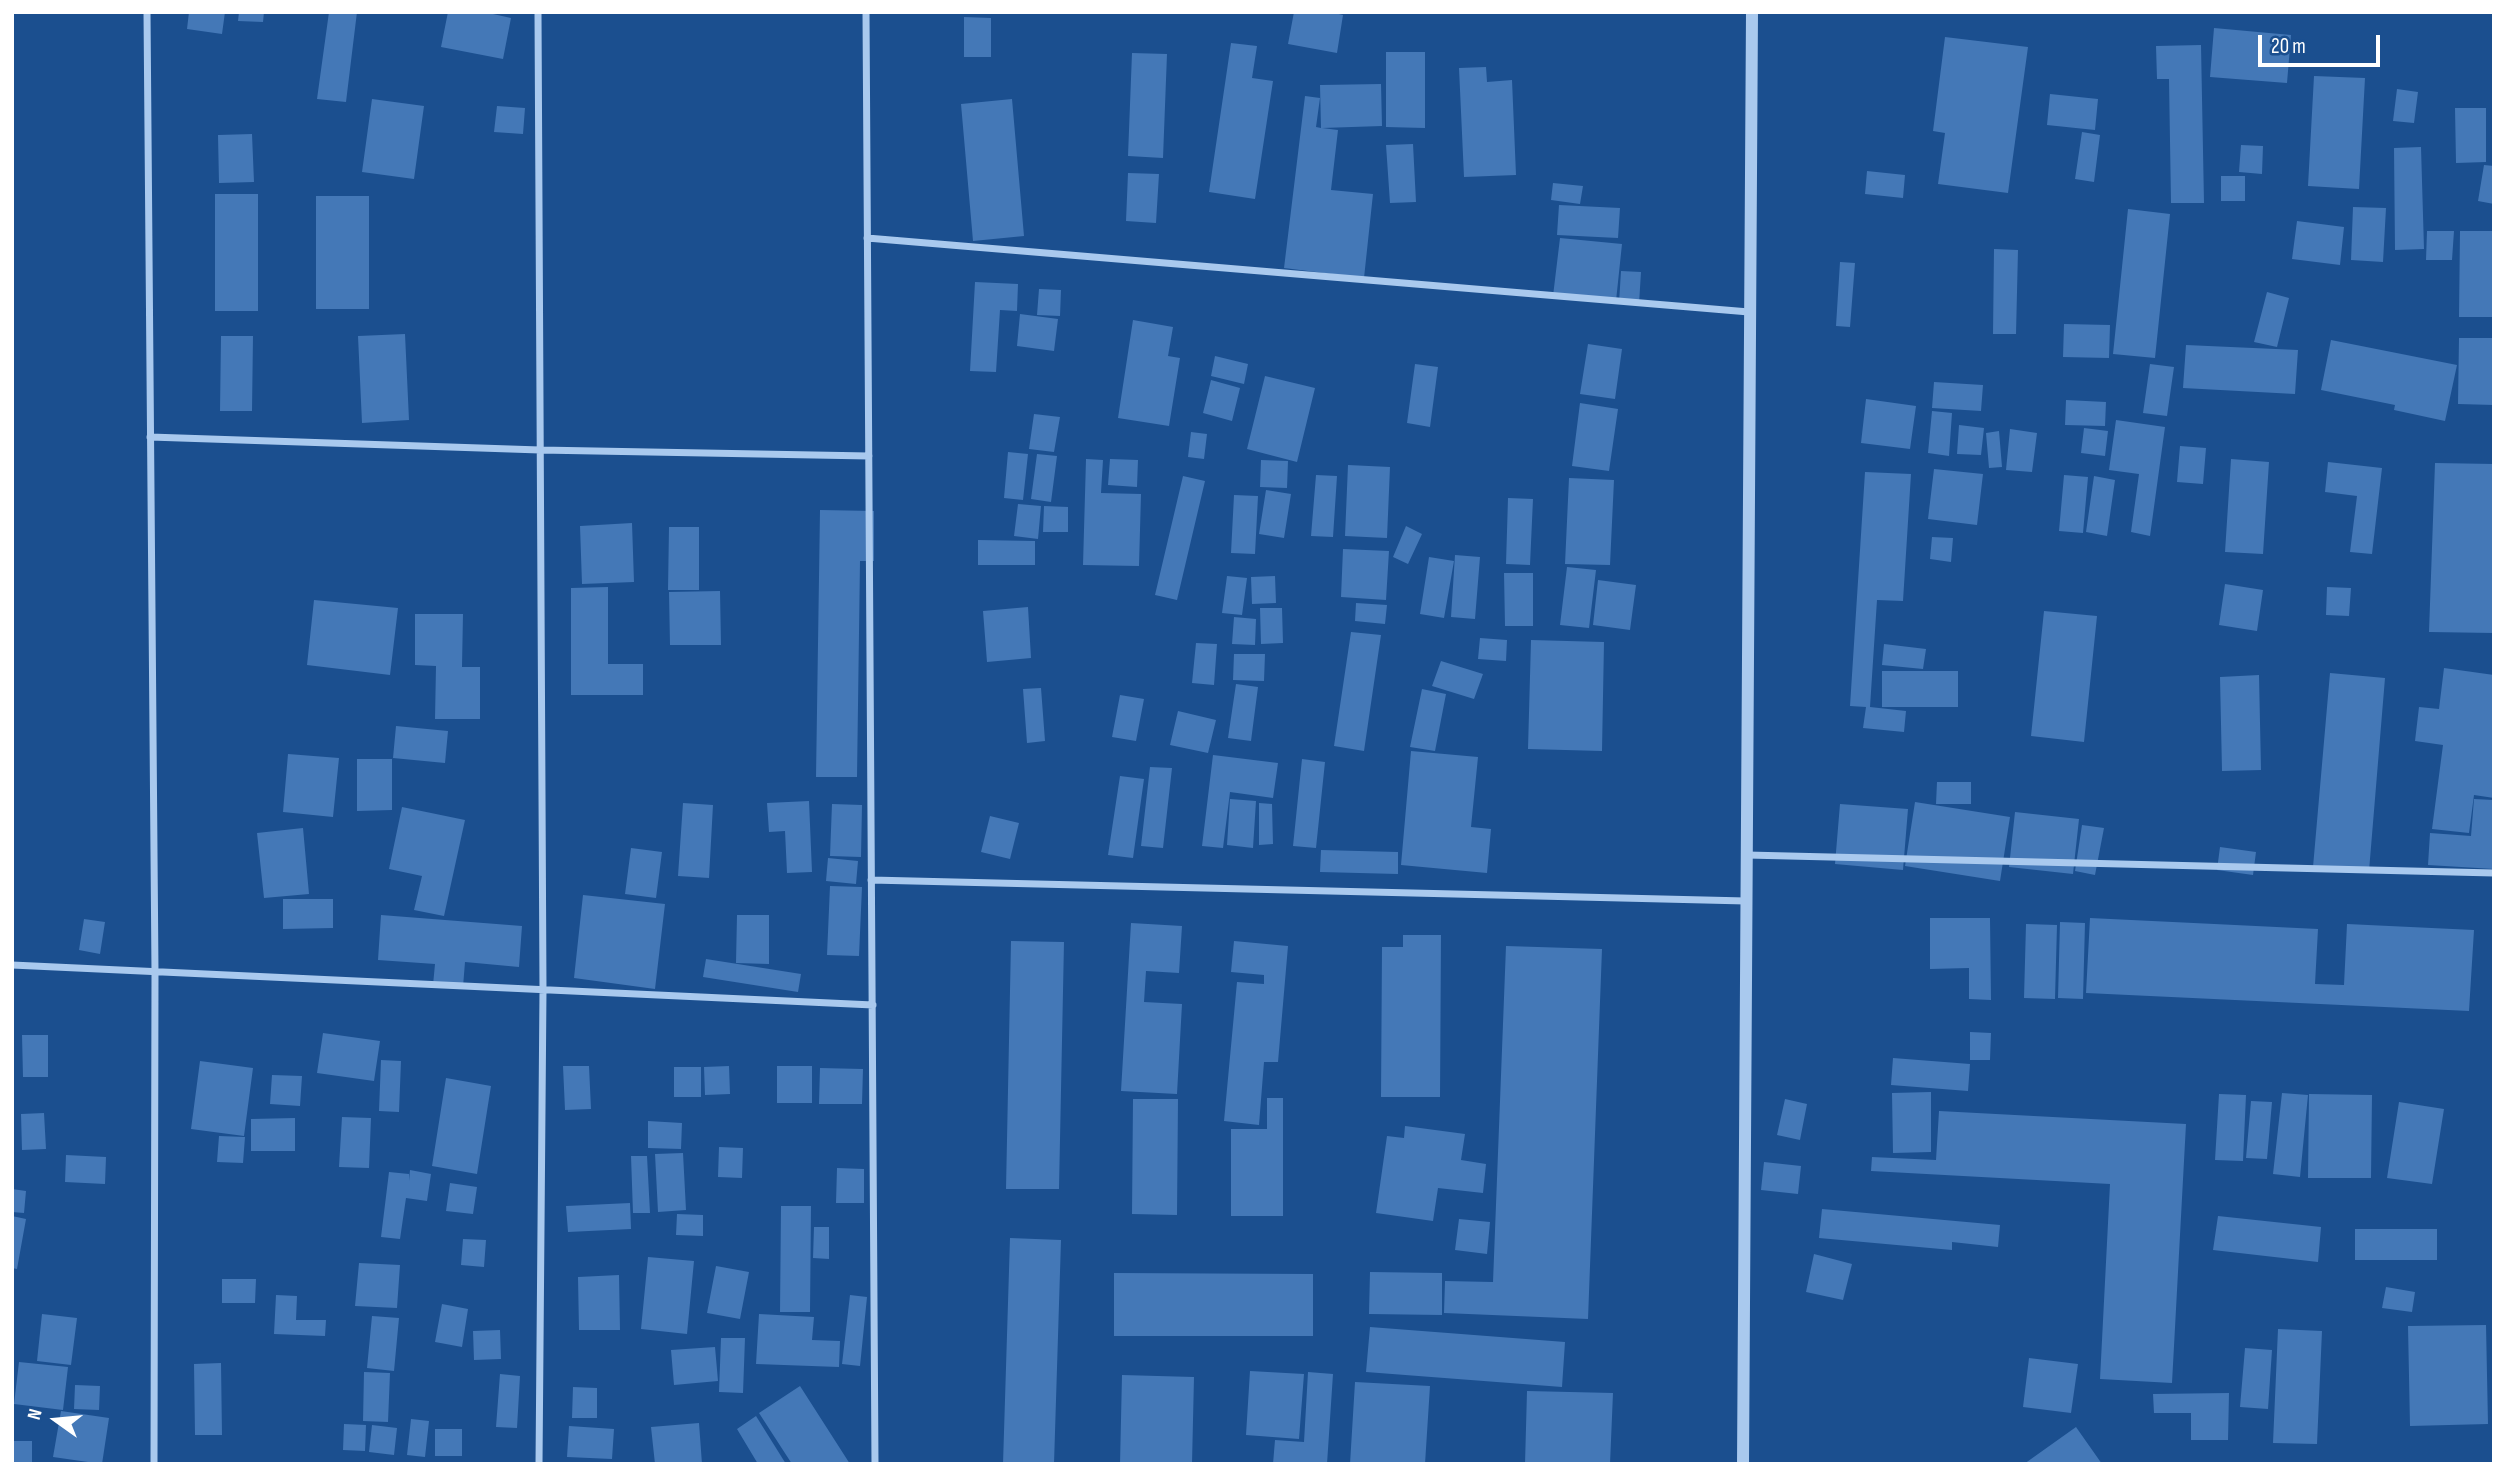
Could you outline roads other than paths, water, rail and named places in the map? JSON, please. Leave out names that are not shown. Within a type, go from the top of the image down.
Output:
[{"type":"street","points":[[147,12],[155,972],[153,1464]]},
{"type":"street","points":[[538,12],[543,990],[539,1464]]},
{"type":"street","points":[[866,12],[876,1464]]},
{"type":"street","points":[[1743,1464],[1752,12]]},
{"type":"street","points":[[867,238],[1749,312]]},
{"type":"street","points":[[150,437],[540,450],[869,456]]},
{"type":"street","points":[[1747,855],[2494,873]]},
{"type":"street","points":[[872,880],[1746,901]]},
{"type":"street","points":[[12,965],[873,1005]]}]
